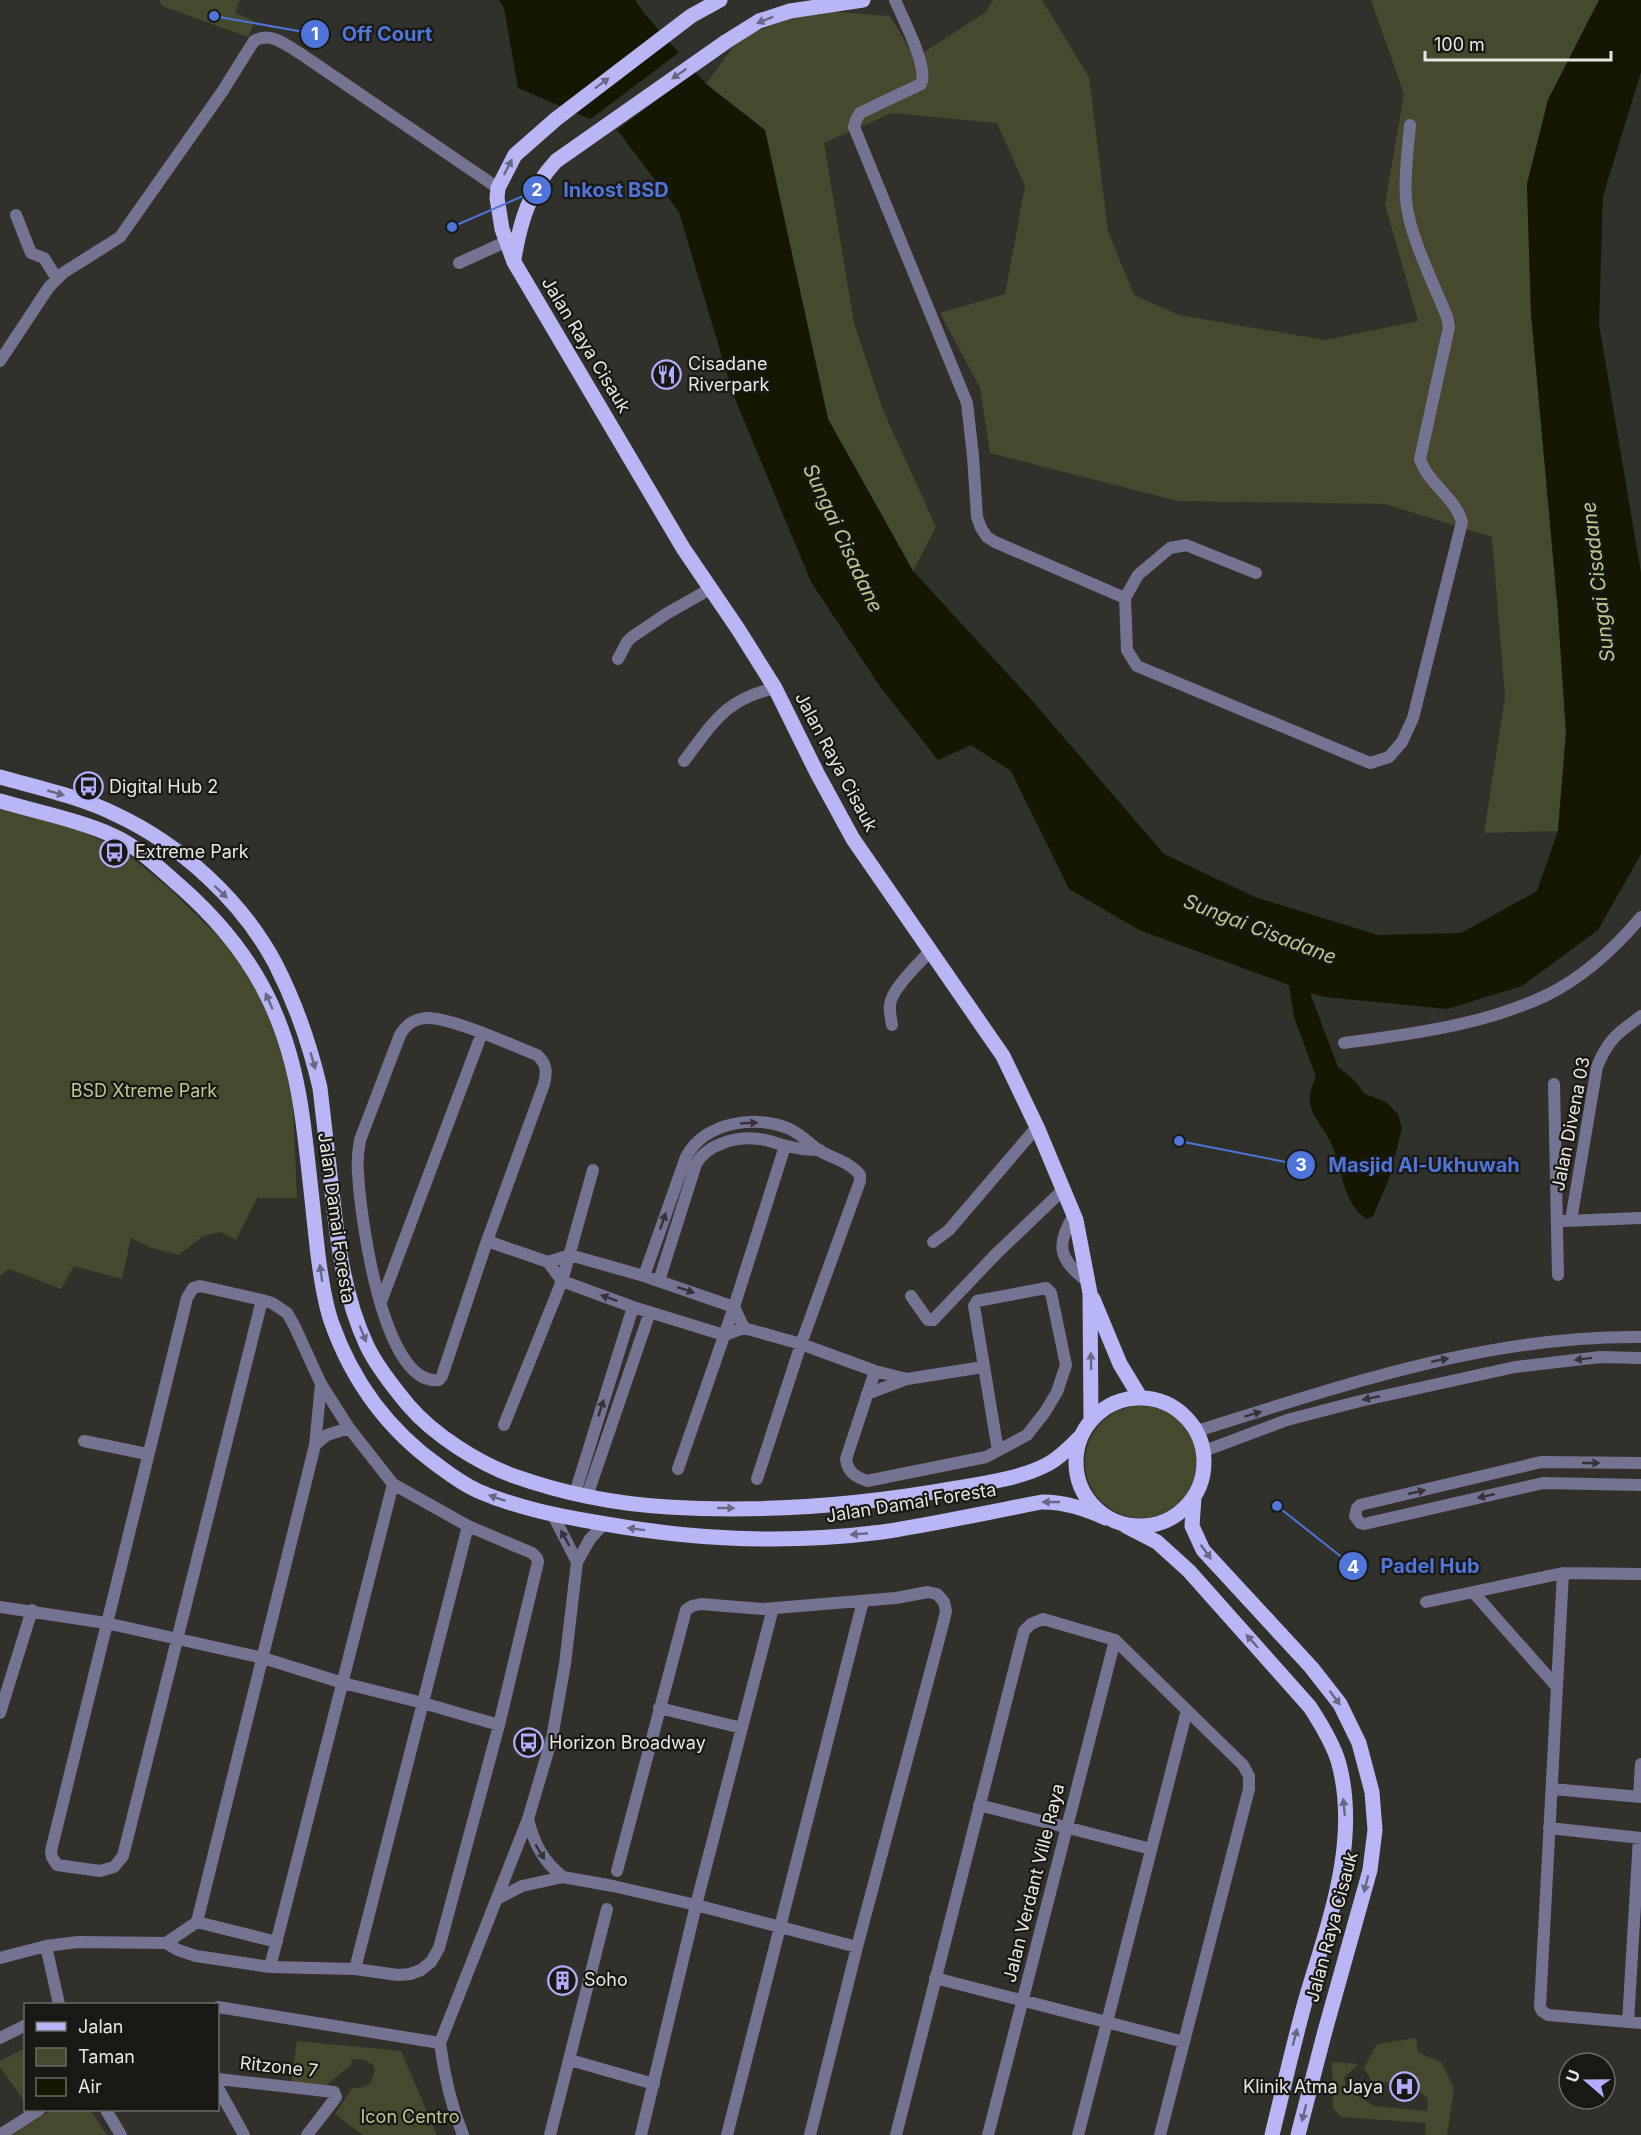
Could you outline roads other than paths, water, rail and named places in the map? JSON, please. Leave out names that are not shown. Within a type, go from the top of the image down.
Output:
[{"type":"main road","points":[[498,188],[515,155],[556,119],[691,16],[720,0]]},
{"type":"main road","name":"Jalan Raya Cisauk","points":[[512,239],[531,194],[556,161],[727,41],[759,21],[790,11],[863,0]]},
{"type":"main road","name":"Jalan Raya Cisauk","points":[[498,188],[498,208],[512,239],[514,262],[682,548],[738,629],[775,688],[853,839],[1003,1056],[1064,1189],[1074,1215],[1089,1288],[1120,1364],[1140,1397]]},
{"type":"main road","name":"Jalan Damai Foresta","points":[[0,777],[93,804],[139,826],[178,853],[206,877],[229,899],[249,924],[274,962],[295,1008],[316,1068],[337,1243],[345,1288],[351,1306],[368,1347],[390,1382],[412,1409],[460,1448],[492,1467],[541,1484],[581,1494],[668,1507],[814,1506],[903,1498],[977,1485],[1024,1473],[1047,1465],[1061,1456],[1080,1437]]},
{"type":"main road","name":"Jalan Damai Foresta","points":[[0,801],[95,829],[124,841],[189,893],[244,953],[270,1002],[294,1068],[304,1127],[324,1294],[341,1348],[358,1382],[398,1433],[421,1454],[474,1489],[498,1499],[553,1515],[668,1533],[745,1539],[880,1532],[1042,1502],[1072,1504],[1106,1518]]},
{"type":"main road","name":"Jalan Raya Cisauk","points":[[1089,1288],[1091,1420]]},
{"type":"main road","points":[[1140,1397],[1163,1401],[1183,1413],[1197,1431],[1204,1451],[1203,1475],[1194,1497],[1176,1516],[1152,1526],[1126,1526],[1106,1518],[1092,1506],[1082,1491],[1076,1473],[1076,1455],[1080,1437],[1091,1420],[1113,1403],[1140,1397]]},
{"type":"main road","points":[[421,1454],[437,1431]]},
{"type":"main road","name":"Jalan Raya Cisauk","points":[[1194,1497],[1192,1526],[1203,1550],[1311,1667],[1340,1704],[1359,1743],[1372,1792],[1375,1830],[1370,1870],[1324,2031],[1298,2135]]},
{"type":"main road","points":[[668,1507],[668,1533]]},
{"type":"main road","name":"Jalan Raya Cisauk","points":[[1126,1526],[1157,1542],[1205,1588],[1310,1707],[1322,1725],[1339,1764],[1346,1824],[1341,1871],[1329,1922],[1295,2039],[1272,2135]]},
{"type":"street","points":[[895,0],[917,52],[923,80],[921,84],[860,113],[854,127],[967,403],[977,517],[981,528],[987,537],[995,542],[1125,598]]},
{"type":"street","points":[[0,361],[38,302],[57,279],[120,237],[222,92],[254,41],[261,37],[272,37],[301,54],[498,188]]},
{"type":"street","points":[[1256,573],[1186,545],[1170,548],[1138,575],[1125,598],[1127,650],[1137,666],[1370,763],[1389,757],[1401,742],[1413,718],[1462,522],[1459,509],[1425,469],[1420,459],[1449,327],[1407,211],[1410,125]]},
{"type":"street","points":[[16,215],[31,253],[44,258],[57,279]]},
{"type":"street","points":[[459,263],[512,239]]},
{"type":"street","points":[[618,659],[632,637],[710,589]]},
{"type":"street","points":[[684,761],[725,710],[750,695],[775,688]]},
{"type":"street","points":[[1344,1043],[1404,1034],[1501,1013],[1547,995],[1585,971],[1619,943],[1641,917]]},
{"type":"street","points":[[892,1025],[890,1005],[892,998],[931,950]]},
{"type":"street","name":"Jalan Divena 03","points":[[1571,1220],[1597,1067],[1612,1037],[1641,1016]]},
{"type":"street","points":[[436,1018],[482,1033],[537,1055],[546,1066],[544,1084],[487,1241],[442,1376],[439,1380],[434,1380],[419,1375],[406,1363],[386,1323],[371,1268],[358,1174],[359,1149],[364,1130],[400,1035],[409,1023],[417,1020],[436,1018]]},
{"type":"street","points":[[381,1302],[482,1033]]},
{"type":"street","points":[[1554,1084],[1558,1275]]},
{"type":"street","points":[[659,1281],[691,1161],[690,1149],[703,1136],[735,1124],[752,1122],[776,1125],[804,1137],[820,1150],[852,1166],[860,1175],[860,1181],[801,1344],[757,1479]]},
{"type":"street","points":[[933,1242],[949,1230],[1037,1127]]},
{"type":"street","points":[[644,1276],[691,1161],[722,1144],[744,1139],[762,1139],[785,1146],[820,1150]]},
{"type":"street","points":[[678,1469],[734,1307],[785,1146]]},
{"type":"street","points":[[504,1425],[562,1281],[593,1170]]},
{"type":"street","points":[[911,1296],[928,1320],[933,1320],[997,1253],[1064,1189]]},
{"type":"street","points":[[1557,1222],[1641,1218]]},
{"type":"street","points":[[487,1241],[548,1262],[562,1281],[633,1307],[724,1335],[744,1328],[801,1344],[875,1371],[907,1379]]},
{"type":"street","points":[[548,1262],[570,1255],[659,1281],[734,1307],[744,1328]]},
{"type":"street","points":[[0,1958],[46,1946],[78,1942],[166,1943],[196,1956],[270,1966],[355,1969],[410,1974],[421,1970],[431,1962],[439,1948],[499,1725],[538,1560],[532,1553],[468,1526],[393,1484],[349,1428],[321,1384],[294,1325],[286,1313],[272,1303],[262,1300],[200,1286],[189,1292],[147,1454],[51,1851],[54,1862],[61,1867],[106,1870],[114,1867],[123,1856],[262,1300]]},
{"type":"street","points":[[875,1371],[846,1458],[848,1469],[854,1476],[867,1481],[986,1457],[998,1451],[1027,1435],[1058,1392],[1066,1365],[1051,1293],[1046,1288],[977,1301],[974,1306],[998,1451]]},
{"type":"street","points":[[581,1494],[586,1455],[633,1307]]},
{"type":"street","points":[[581,1494],[599,1460],[650,1312]]},
{"type":"street","points":[[1197,1431],[1437,1360],[1510,1347],[1597,1336],[1641,1337]]},
{"type":"street","points":[[1510,1347],[1515,1367]]},
{"type":"street","points":[[1204,1451],[1287,1420],[1359,1401],[1515,1367],[1600,1357],[1641,1358]]},
{"type":"street","points":[[867,1394],[907,1379],[983,1367]]},
{"type":"street","points":[[166,1943],[197,1922],[315,1445],[321,1384]]},
{"type":"street","points":[[315,1445],[327,1435],[349,1428]]},
{"type":"street","points":[[84,1441],[147,1454]]},
{"type":"street","points":[[586,1455],[599,1460]]},
{"type":"street","points":[[1541,1462],[1543,1483]]},
{"type":"street","points":[[1641,1463],[1541,1462],[1360,1505],[1355,1516],[1360,1523],[1364,1524],[1543,1483],[1641,1485]]},
{"type":"street","points":[[270,1966],[393,1484]]},
{"type":"street","points":[[553,1515],[577,1562]]},
{"type":"street","points":[[463,2135],[452,2109],[440,2043],[528,1819],[552,1738],[565,1664],[577,1562],[590,1539],[604,1524]]},
{"type":"street","points":[[355,1969],[468,1526]]},
{"type":"street","points":[[1426,1602],[1563,1573],[1641,1574]]},
{"type":"street","points":[[1563,1573],[1541,2009],[1548,2015],[1641,2023]]},
{"type":"street","points":[[617,1871],[686,1610],[701,1604],[773,1608],[863,1601],[928,1592],[938,1594],[944,1602],[946,1611],[810,2135]]},
{"type":"street","points":[[1473,1592],[1557,1687]]},
{"type":"street","points":[[728,2135],[863,1601]]},
{"type":"street","points":[[0,1607],[33,1610],[106,1623],[263,1658],[343,1683],[499,1725]]},
{"type":"street","points":[[640,2135],[696,1905],[773,1608]]},
{"type":"street","points":[[0,1713],[33,1610]]},
{"type":"street","points":[[896,2135],[1023,1631],[1031,1624],[1043,1619],[1115,1640],[1243,1765],[1249,1776],[1249,1789],[1160,2135]]},
{"type":"street","name":"Jalan Verdant Ville Raya","points":[[988,2135],[1115,1640]]},
{"type":"street","points":[[659,1708],[742,1728]]},
{"type":"street","points":[[1078,2135],[1187,1710]]},
{"type":"street","points":[[1552,1789],[1640,1797],[1641,1764]]},
{"type":"street","points":[[979,1805],[1151,1849]]},
{"type":"street","points":[[528,1819],[537,1849],[552,1868],[563,1877]]},
{"type":"street","points":[[1549,1828],[1640,1838],[1628,2022]]},
{"type":"street","points":[[497,1899],[522,1886],[563,1877],[696,1905],[857,1947]]},
{"type":"street","points":[[550,2135],[607,1909]]},
{"type":"street","points":[[197,1922],[277,1942]]},
{"type":"street","points":[[46,1946],[59,2003]]},
{"type":"street","points":[[935,1978],[1184,2042]]},
{"type":"street","points":[[219,2007],[440,2043]]},
{"type":"street","points":[[0,2038],[24,2026]]},
{"type":"street","points":[[570,2060],[654,2084]]},
{"type":"street","name":"Ritzone 7","points":[[219,2079],[331,2091],[336,2094],[334,2100],[307,2135]]},
{"type":"street","points":[[219,2090],[244,2135]]},
{"type":"street","points":[[0,2135],[36,2111]]},
{"type":"street","points":[[107,2111],[121,2135]]},
{"type":"water","name":"Sungai Cisadane","points":[[499,0],[635,0],[706,84],[765,130],[828,419],[913,571],[1029,697],[1164,854],[1255,897],[1378,935],[1461,933],[1537,891],[1558,831],[1566,733],[1558,612],[1531,313],[1527,184],[1548,100],[1599,0],[1641,0],[1641,72],[1603,196],[1599,324],[1641,573],[1641,854],[1598,930],[1522,986],[1447,1009],[1325,997],[1310,993],[1338,1067],[1353,1079],[1365,1094],[1386,1102],[1398,1114],[1402,1128],[1389,1179],[1373,1216],[1367,1219],[1352,1204],[1334,1150],[1311,1108],[1310,1092],[1316,1077],[1294,1017],[1289,985],[1139,930],[1069,889],[1011,771],[971,745],[938,760],[881,688],[811,582],[733,394],[679,212],[618,131],[518,88],[504,8]]},
{"type":"place","name":"Off Court","points":[[214,16]]},
{"type":"place","name":"Inkost BSD","points":[[452,227]]},
{"type":"place","name":"Cisadane Riverpark","points":[[667,374]]},
{"type":"place","name":"Digital Hub 2","points":[[88,787]]},
{"type":"place","name":"Extreme Park","points":[[114,852]]},
{"type":"place","name":"Masjid Al-Ukhuwah","points":[[1179,1141]]},
{"type":"place","name":"Padel Hub","points":[[1277,1506]]},
{"type":"place","name":"Horizon Broadway","points":[[528,1743]]},
{"type":"place","name":"Soho","points":[[563,1980]]},
{"type":"place","name":"Klinik Atma Jaya","points":[[1404,2087]]},
{"type":"park label","name":"BSD Xtreme Park","points":[[144,1091]]},
{"type":"park label","name":"Icon Centro","points":[[410,2117]]}]
